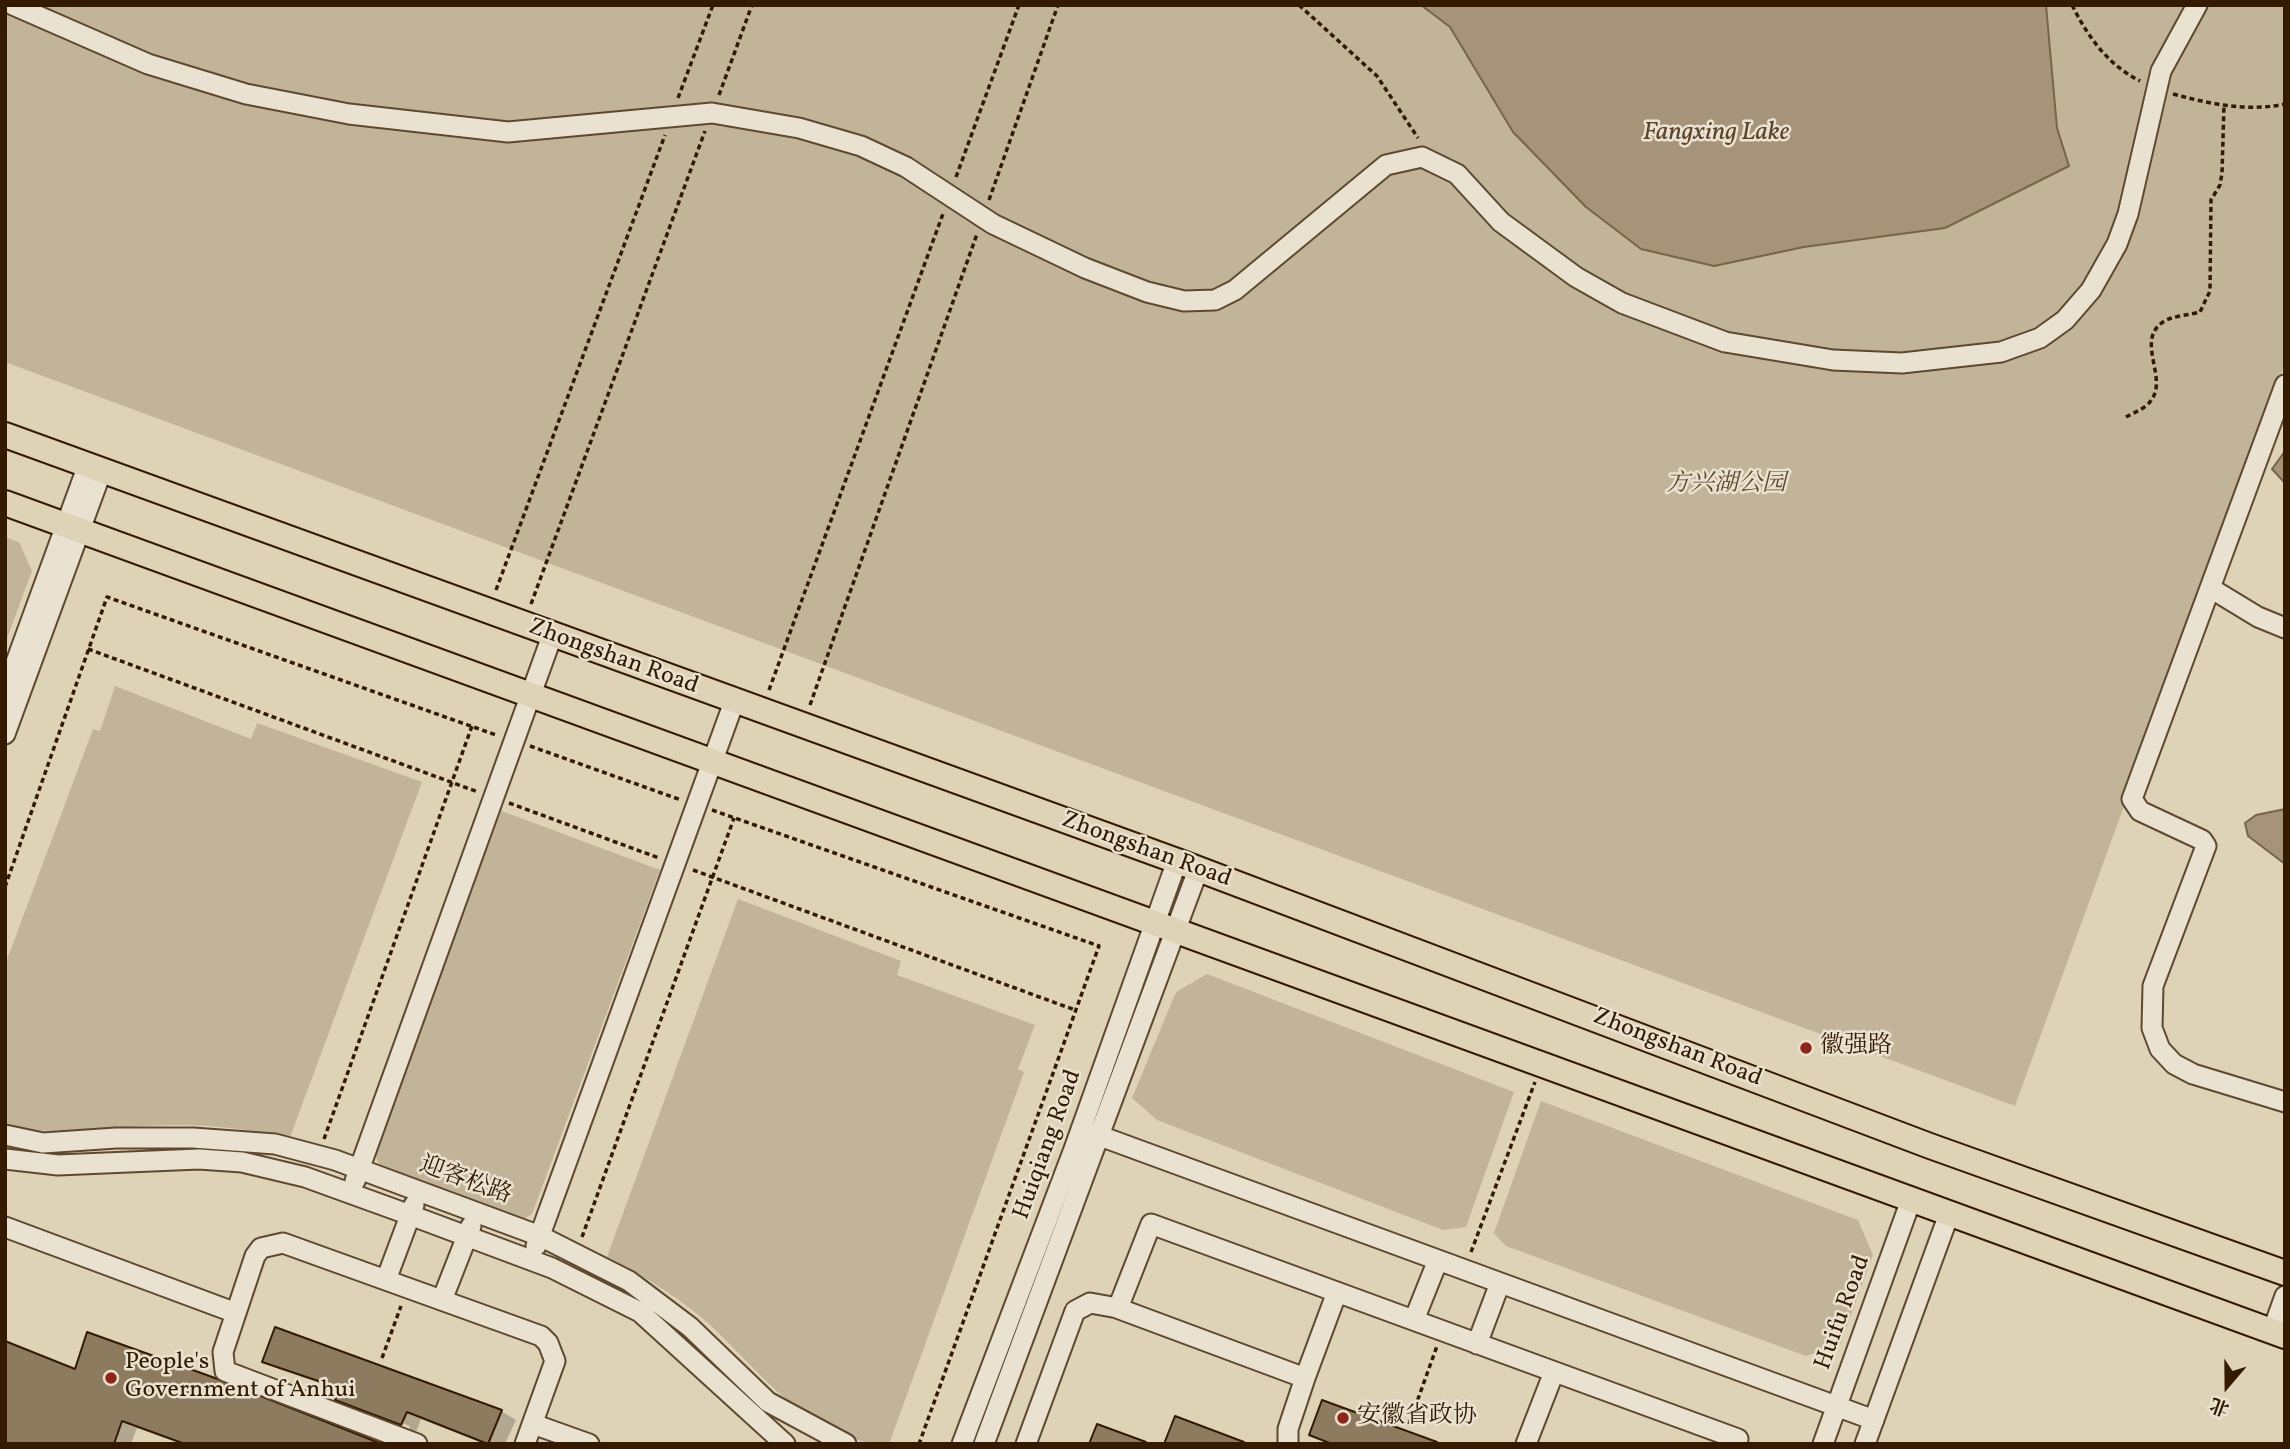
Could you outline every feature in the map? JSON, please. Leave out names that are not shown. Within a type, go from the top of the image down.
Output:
[{"type":"main road","name":"Zhongshan Road","points":[[5,435],[1188,866],[1930,1146],[2285,1273]]},
{"type":"main road","points":[[5,503],[2279,1334]]},
{"type":"street","points":[[13,5],[148,64],[246,94],[349,114],[508,132],[712,113],[799,128],[861,146],[906,167],[982,217],[1085,268],[1147,292],[1184,301],[1215,300],[1235,289],[1386,165],[1422,157],[1457,174],[1501,222],[1576,277],[1622,303],[1725,342],[1833,360],[1888,362],[2001,352],[2032,342],[2065,320],[2098,278],[2117,244],[2128,214],[2161,71],[2197,5]]},
{"type":"street","points":[[2285,385],[2132,799],[2140,811],[2202,840],[2207,846],[2152,986],[2152,1028],[2160,1049],[2174,1064],[2193,1074],[2285,1102]]},
{"type":"street","points":[[5,734],[95,467]]},
{"type":"street","points":[[5,692],[73,527]]},
{"type":"street","points":[[2211,589],[2258,617],[2285,628]]},
{"type":"street","points":[[351,1194],[552,636]]},
{"type":"street","points":[[531,1260],[734,702]]},
{"type":"street","name":"Huiqiang Road","points":[[962,1444],[1081,1129],[1188,866]]},
{"type":"street","name":"Huiqiang Road","points":[[985,1444],[1101,1136],[1165,927]]},
{"type":"street","points":[[1081,1129],[1874,1420]]},
{"type":"street","name":"迎客松路","points":[[5,1135],[57,1143],[116,1138],[193,1138],[275,1144],[360,1169],[540,1236],[629,1281],[660,1302],[768,1402],[846,1444]]},
{"type":"street","name":"迎客松路","points":[[5,1159],[58,1166],[199,1159],[242,1162],[305,1177],[410,1215],[531,1260],[640,1312],[785,1444]]},
{"type":"street","points":[[386,1279],[419,1191]]},
{"type":"street","name":"Huifu Road","points":[[1822,1444],[1911,1200]]},
{"type":"street","points":[[442,1300],[477,1212]]},
{"type":"street","points":[[1866,1444],[1949,1214]]},
{"type":"street","points":[[1117,1308],[1151,1224],[1738,1439],[1736,1444]]},
{"type":"street","points":[[5,1227],[236,1313]]},
{"type":"street","points":[[417,1444],[225,1371],[223,1352],[256,1253],[272,1243],[283,1243],[534,1333],[548,1343],[555,1362],[525,1444]]},
{"type":"street","points":[[1414,1320],[1438,1260]]},
{"type":"street","points":[[1477,1344],[1500,1283]]},
{"type":"street","points":[[1288,1444],[1288,1429],[1337,1292]]},
{"type":"street","points":[[2279,1334],[2285,1296]]},
{"type":"street","points":[[1026,1444],[1075,1311],[1090,1303],[1117,1308],[1305,1378]]},
{"type":"street","points":[[1526,1444],[1554,1372]]},
{"type":"street","points":[[533,1424],[589,1444]]},
{"type":"path","points":[[488,612],[713,5]]},
{"type":"path","points":[[523,625],[752,5]]},
{"type":"path","points":[[761,712],[1019,5]]},
{"type":"path","points":[[803,727],[1058,5]]},
{"type":"path","points":[[1299,5],[1377,76],[1433,161]]},
{"type":"path","points":[[2126,417],[2148,404],[2156,393],[2158,382],[2150,352],[2158,326],[2165,320],[2200,312],[2210,291],[2211,200],[2220,185],[2222,173],[2224,105]]},
{"type":"path","points":[[5,887],[107,597],[1099,946],[919,1444]]},
{"type":"path","points":[[88,649],[1075,1010]]},
{"type":"path","points":[[318,1156],[472,726]]},
{"type":"path","points":[[576,1254],[734,818]]},
{"type":"path","points":[[1464,1270],[1542,1065]]},
{"type":"path","points":[[382,1358],[408,1287]]},
{"type":"path","points":[[1409,1424],[1443,1331]]},
{"type":"green space","name":"方兴湖公园","points":[[5,5],[2285,5],[2285,363],[2015,1106],[5,362]]},
{"type":"green space","points":[[5,537],[19,542],[32,571],[5,644]]},
{"type":"green space","points":[[115,686],[251,739],[257,723],[422,782],[289,1140],[253,1131],[199,1125],[57,1131],[5,1126],[5,965],[93,729],[100,731]]},
{"type":"green space","points":[[499,810],[660,870],[532,1214],[524,1219],[514,1219],[381,1168],[376,1157],[376,1145]]},
{"type":"green space","points":[[738,899],[901,961],[897,975],[1035,1025],[1018,1069],[1024,1072],[889,1444],[860,1441],[833,1431],[809,1417],[764,1379],[691,1309],[632,1270],[607,1257]]},
{"type":"green space","points":[[1207,974],[1514,1092],[1466,1227],[1443,1230],[1157,1120],[1132,1098],[1176,992]]},
{"type":"green space","points":[[1541,1101],[1858,1220],[1873,1255],[1840,1345],[1806,1356],[1506,1246],[1494,1233]]},
{"type":"water","name":"Fangxing Lake","points":[[1421,5],[2046,5],[2057,128],[2069,166],[1945,228],[1804,247],[1714,266],[1641,249],[1586,207],[1513,132],[1450,27]]},
{"type":"water","points":[[2285,451],[2285,483],[2272,469]]},
{"type":"water","points":[[2285,809],[2285,864],[2248,836],[2245,823],[2256,815]]},
{"type":"building","points":[[275,1327],[502,1410],[488,1444],[407,1412],[401,1425],[335,1400],[339,1388],[262,1362]]},
{"type":"building","name":"People's Government of Anhui","points":[[87,1332],[215,1378],[382,1444],[185,1444],[122,1421],[114,1444],[5,1444],[5,1341],[75,1369]]},
{"type":"building","name":"安徽省政协","points":[[1322,1400],[1437,1444],[1332,1444],[1309,1435]]},
{"type":"building","points":[[1175,1416],[1244,1442],[1244,1444],[1164,1444]]},
{"type":"building","points":[[1097,1424],[1146,1442],[1146,1444],[1089,1444]]},
{"type":"place","name":"徽强路","points":[[1806,1048]]},
{"type":"place","name":"People's Government of Anhui","points":[[111,1378]]},
{"type":"place","name":"安徽省政协","points":[[1343,1418]]}]
